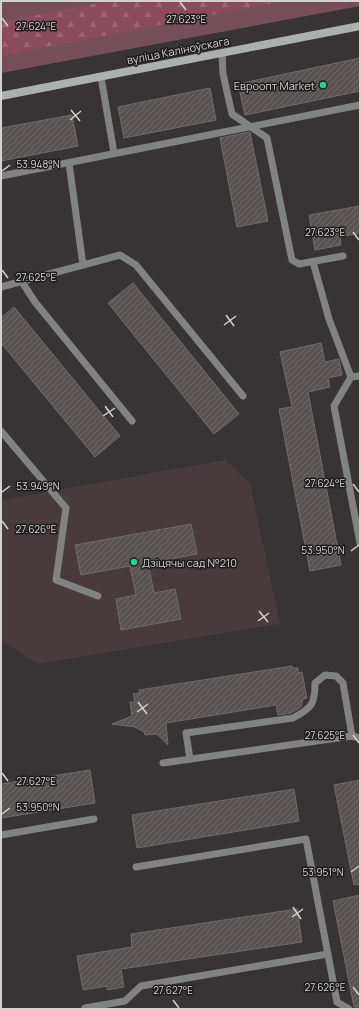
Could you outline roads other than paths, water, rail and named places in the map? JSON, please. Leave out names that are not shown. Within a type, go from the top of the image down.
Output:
[{"type":"main road","name":"вуліца Каліноўскага","points":[[1,96],[360,26]]},
{"type":"lane","points":[[222,53],[223,74],[232,114],[267,138],[292,260],[299,264],[343,256]]},
{"type":"lane","points":[[101,77],[114,153]]},
{"type":"lane","points":[[1,176],[360,105]]},
{"type":"lane","points":[[69,163],[83,265]]},
{"type":"lane","points":[[1,287],[120,255],[136,265],[243,396]]},
{"type":"lane","points":[[312,262],[329,319],[351,377]]},
{"type":"lane","points":[[22,282],[35,302],[132,421]]},
{"type":"lane","points":[[351,377],[360,376]]},
{"type":"lane","points":[[351,377],[334,406],[360,543]]},
{"type":"lane","points":[[1,431],[66,508],[56,580],[98,596]]},
{"type":"lane","points":[[190,759],[186,733],[293,718],[306,711],[315,699],[315,683],[325,675],[336,676],[343,683],[352,736]]},
{"type":"lane","points":[[163,763],[352,736],[360,738]]},
{"type":"lane","points":[[1,835],[94,819]]},
{"type":"lane","points":[[136,867],[306,838],[337,1002],[349,1009]]},
{"type":"lane","points":[[85,1008],[125,1001],[141,986],[328,954]]},
{"type":"lane","points":[[125,1001],[126,1009]]},
{"type":"place","name":"Евроопт Market","points":[[323,85]]},
{"type":"place","name":"Дзіцячы сад №210","points":[[134,562]]}]
